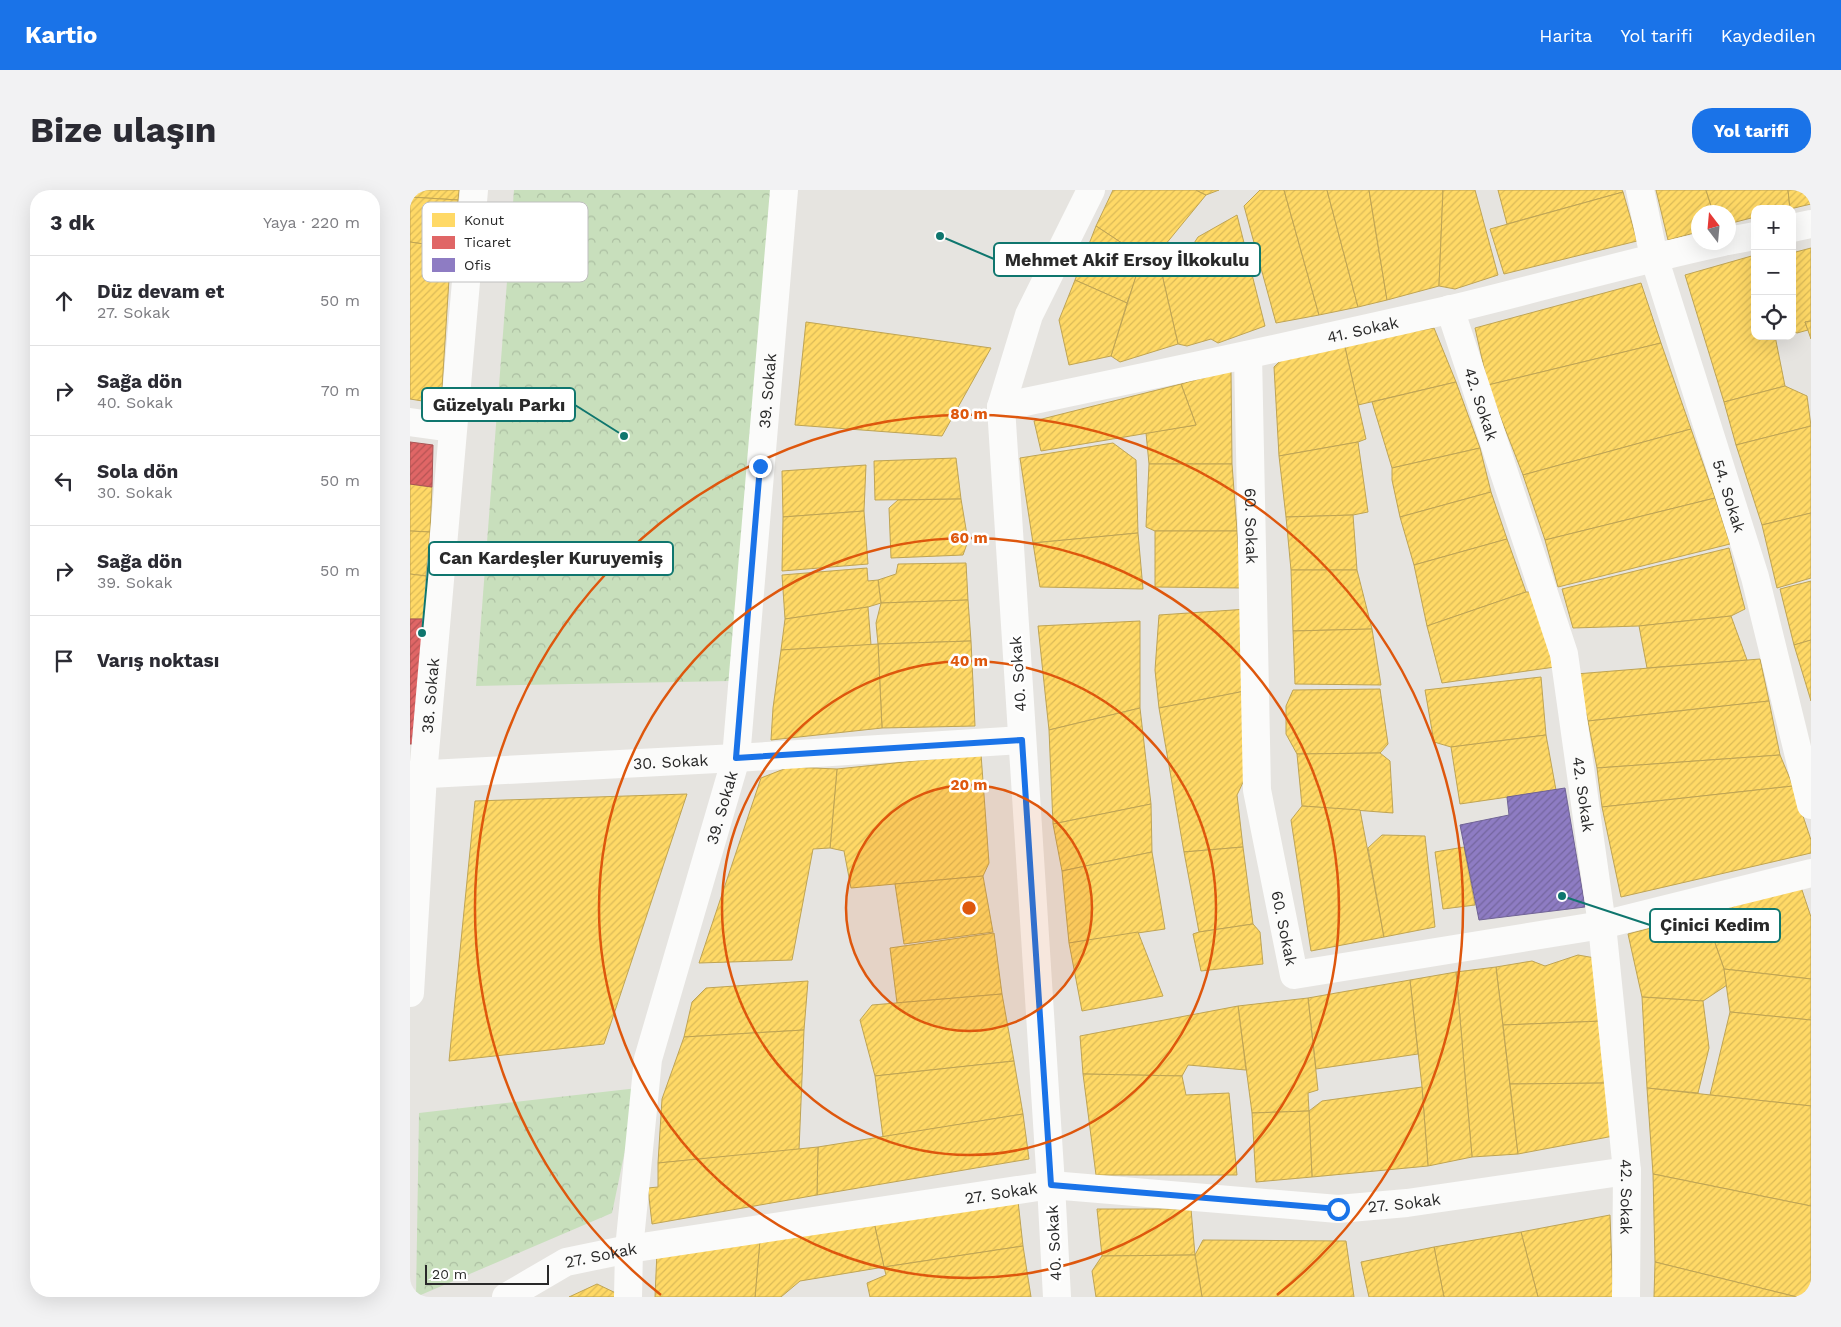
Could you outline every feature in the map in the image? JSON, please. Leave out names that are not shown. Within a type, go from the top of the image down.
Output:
[{"type":"street","name":"39. Sokak","points":[[628,1297],[629,1248],[648,1059],[736,758],[784,190]]},
{"type":"street","name":"40. Sokak","points":[[1057,1297],[1001,407],[1029,315],[1091,190]]},
{"type":"street","name":"54. Sokak","points":[[1640,190],[1654,257],[1755,577],[1811,805]]},
{"type":"street","points":[[1796,227],[1811,224]]},
{"type":"street","points":[[1736,240],[1751,237]]},
{"type":"street","name":"41. Sokak","points":[[1001,407],[1248,355],[1450,309],[1691,249]]},
{"type":"street","name":"38. Sokak","points":[[410,993],[417,775],[465,282]]},
{"type":"street","name":"42. Sokak","points":[[1450,309],[1564,654],[1602,925],[1627,1171],[1626,1297]]},
{"type":"street","name":"60. Sokak","points":[[1248,355],[1257,790],[1294,975],[1602,925],[1811,874]]},
{"type":"street","points":[[410,422],[452,428]]},
{"type":"street","name":"30. Sokak","points":[[417,775],[1022,740]]},
{"type":"street","name":"27. Sokak","points":[[506,1297],[566,1262],[629,1248],[1051,1185],[1338,1209],[1407,1203],[1627,1171]]},
{"type":"green space","points":[[514,190],[775,190],[731,681],[476,686],[507,282],[588,282],[588,202],[513,202]]},
{"type":"green space","points":[[638,1088],[612,1213],[416,1297],[419,1113]]},
{"type":"building: Konut","points":[[410,190],[459,190],[458,200],[410,197]]},
{"type":"building: Konut","points":[[1113,190],[1196,190],[1206,195],[1156,256],[1143,257],[1096,226]]},
{"type":"building: Konut","points":[[1196,190],[1219,190],[1206,195]]},
{"type":"building: Konut","points":[[1260,190],[1284,190],[1319,315],[1276,323],[1244,206]]},
{"type":"building: Konut","points":[[1284,190],[1327,190],[1358,307],[1319,315]]},
{"type":"building: Konut","points":[[1327,190],[1369,190],[1387,300],[1358,307]]},
{"type":"building: Konut","points":[[1369,190],[1443,190],[1439,286],[1387,300]]},
{"type":"building: Konut","points":[[1443,190],[1475,190],[1498,275],[1455,289],[1439,286]]},
{"type":"building: Konut","points":[[1498,190],[1622,190],[1623,192],[1507,224]]},
{"type":"building: Konut","points":[[1656,190],[1706,190],[1711,205],[1691,205],[1691,234],[1668,240]]},
{"type":"building: Konut","points":[[1706,190],[1788,190],[1790,205],[1751,205],[1751,218],[1736,222],[1736,205],[1711,205]]},
{"type":"building: Konut","points":[[1788,190],[1811,190],[1811,204],[1796,208],[1796,205],[1790,205]]},
{"type":"building: Konut","points":[[1623,192],[1637,241],[1504,274],[1490,229]]},
{"type":"building: Konut","points":[[410,197],[458,200],[458,202],[422,202],[422,244],[410,242]]},
{"type":"building: Konut","points":[[1237,215],[1265,326],[1218,343],[1211,339],[1187,346],[1178,344],[1161,270],[1180,265],[1198,237]]},
{"type":"building: Konut","points":[[1096,226],[1143,257],[1127,303],[1075,280]]},
{"type":"building: Konut","points":[[410,242],[422,244],[422,282],[449,282],[441,404],[410,399]]},
{"type":"building: Konut","points":[[1811,248],[1811,321],[1805,322],[1808,330],[1797,333],[1796,333],[1796,252]]},
{"type":"building: Konut","points":[[1751,256],[1751,340],[1776,340],[1785,386],[1724,402],[1685,275]]},
{"type":"building: Konut","points":[[1161,270],[1178,344],[1120,362],[1111,356],[1136,276]]},
{"type":"building: Konut","points":[[1075,280],[1127,303],[1111,356],[1069,365],[1059,320]]},
{"type":"building: Konut","points":[[1641,283],[1661,343],[1488,385],[1475,328]]},
{"type":"building: Konut","points":[[1811,321],[1811,339],[1805,322]]},
{"type":"building: Konut","points":[[806,322],[991,348],[942,436],[795,425]]},
{"type":"building: Konut","points":[[1434,328],[1456,382],[1358,405],[1344,343]]},
{"type":"building: Konut","points":[[1344,343],[1366,439],[1279,456],[1274,367],[1284,357]]},
{"type":"building: Konut","points":[[1661,343],[1691,429],[1523,475],[1488,385]]},
{"type":"building: Konut","points":[[1231,370],[1232,464],[1149,464],[1146,433],[1196,425],[1181,384]]},
{"type":"building: Konut","points":[[1456,382],[1480,448],[1392,468],[1372,402]]},
{"type":"building: Konut","points":[[1181,384],[1196,425],[1041,451],[1034,421]]},
{"type":"building: Konut","points":[[1785,386],[1807,396],[1811,426],[1736,445],[1724,402]]},
{"type":"building: Konut","points":[[1811,426],[1811,513],[1762,525],[1736,445]]},
{"type":"building: Konut","points":[[1691,429],[1715,498],[1545,540],[1523,475]]},
{"type":"building: Konut","points":[[1358,442],[1368,512],[1353,515],[1286,517],[1279,456]]},
{"type":"building: Konut","points":[[1113,443],[1136,460],[1138,533],[1033,543],[1020,458]]},
{"type":"building: Konut","points":[[1480,448],[1491,492],[1400,517],[1392,480],[1392,468]]},
{"type":"building: Konut","points":[[956,458],[961,499],[875,500],[874,461]]},
{"type":"building: Konut","points":[[1149,464],[1232,464],[1237,531],[1155,531],[1146,527]]},
{"type":"building: Konut","points":[[866,465],[864,511],[783,517],[782,471]]},
{"type":"building: Konut","points":[[410,484],[432,487],[430,532],[410,531]]},
{"type":"building: Konut","points":[[1491,492],[1507,539],[1414,565],[1400,517]]},
{"type":"building: Konut","points":[[1715,498],[1730,544],[1558,587],[1545,540]]},
{"type":"building: Konut","points":[[961,499],[968,541],[963,555],[891,558],[889,508],[898,500]]},
{"type":"building: Konut","points":[[864,511],[868,564],[782,571],[783,517]]},
{"type":"building: Konut","points":[[1811,513],[1811,578],[1777,588],[1762,525]]},
{"type":"building: Konut","points":[[1353,515],[1357,570],[1291,570],[1286,517]]},
{"type":"building: Konut","points":[[410,531],[430,532],[426,576],[410,574]]},
{"type":"building: Konut","points":[[1155,531],[1237,531],[1241,588],[1155,587]]},
{"type":"building: Konut","points":[[1138,533],[1143,589],[1040,587],[1033,543]]},
{"type":"building: Konut","points":[[1507,539],[1526,592],[1427,626],[1414,565]]},
{"type":"building: Konut","points":[[1729,548],[1745,609],[1731,616],[1639,626],[1573,628],[1562,589]]},
{"type":"building: Konut","points":[[966,563],[968,600],[881,603],[878,580],[896,574],[898,564]]},
{"type":"building: Konut","points":[[867,568],[868,581],[878,580],[881,603],[868,607],[785,619],[782,575]]},
{"type":"building: Konut","points":[[1291,570],[1357,570],[1372,629],[1293,631]]},
{"type":"building: Konut","points":[[410,574],[426,576],[425,619],[410,619]]},
{"type":"building: Konut","points":[[1811,581],[1811,640],[1794,645],[1780,589]]},
{"type":"building: Konut","points":[[1526,592],[1536,592],[1555,667],[1442,683],[1427,626]]},
{"type":"building: Konut","points":[[968,600],[971,641],[878,644],[876,623],[881,603]]},
{"type":"building: Konut","points":[[868,607],[871,645],[781,650],[785,619]]},
{"type":"building: Konut","points":[[1248,609],[1250,690],[1159,708],[1155,670],[1159,615]]},
{"type":"building: Konut","points":[[1731,616],[1747,660],[1647,668],[1639,626]]},
{"type":"building: Konut","points":[[1140,621],[1140,708],[1049,730],[1038,626]]},
{"type":"building: Konut","points":[[1372,629],[1381,685],[1295,684],[1293,631]]},
{"type":"building: Konut","points":[[1811,640],[1811,701],[1794,645]]},
{"type":"building: Konut","points":[[971,641],[975,726],[882,728],[878,644]]},
{"type":"building: Konut","points":[[878,644],[882,728],[771,740],[773,708],[781,650]]},
{"type":"building: Konut","points":[[1760,659],[1769,701],[1588,721],[1576,674]]},
{"type":"building: Konut","points":[[1541,677],[1546,735],[1451,747],[1434,742],[1425,690]]},
{"type":"building: Konut","points":[[1380,689],[1388,744],[1380,753],[1297,754],[1286,734],[1286,706],[1293,690]]},
{"type":"building: Konut","points":[[1250,690],[1248,772],[1237,795],[1243,847],[1184,852],[1159,708]]},
{"type":"building: Konut","points":[[1769,701],[1780,755],[1597,768],[1588,721]]},
{"type":"building: Konut","points":[[1140,708],[1151,804],[1053,824],[1049,730]]},
{"type":"building: Konut","points":[[1546,735],[1556,790],[1460,804],[1451,747]]},
{"type":"building: Konut","points":[[1380,753],[1390,761],[1393,813],[1302,806],[1297,754]]},
{"type":"building: Konut","points":[[981,754],[989,863],[983,876],[851,888],[844,851],[830,848],[837,769]]},
{"type":"building: Konut","points":[[1780,755],[1793,786],[1602,807],[1597,768]]},
{"type":"building: Konut","points":[[789,767],[837,769],[830,848],[813,849],[792,960],[699,963],[761,778]]},
{"type":"building: Konut","points":[[1793,786],[1811,840],[1811,853],[1621,897],[1602,807]]},
{"type":"building: Konut","points":[[687,794],[604,1044],[449,1061],[475,801]]},
{"type":"building: Konut","points":[[1151,804],[1152,852],[1062,871],[1053,824]]},
{"type":"building: Konut","points":[[1302,806],[1360,810],[1384,937],[1311,951],[1291,820]]},
{"type":"building: Konut","points":[[1382,835],[1425,836],[1435,927],[1384,937],[1368,848]]},
{"type":"building: Konut","points":[[1243,847],[1253,924],[1199,932],[1184,852]]},
{"type":"building: Konut","points":[[1464,847],[1475,905],[1443,909],[1435,852]]},
{"type":"building: Konut","points":[[1152,852],[1165,929],[1069,943],[1062,871]]},
{"type":"building: Konut","points":[[983,876],[993,932],[904,944],[895,884]]},
{"type":"building: Konut","points":[[1801,887],[1811,917],[1811,979],[1724,969],[1705,914]]},
{"type":"building: Konut","points":[[1705,914],[1724,969],[1727,985],[1703,1001],[1642,997],[1628,934]]},
{"type":"building: Konut","points":[[1253,924],[1260,932],[1263,964],[1201,971],[1193,934]]},
{"type":"building: Konut","points":[[1138,932],[1163,996],[1082,1011],[1069,943]]},
{"type":"building: Konut","points":[[994,933],[1002,994],[897,1003],[890,948]]},
{"type":"building: Konut","points":[[1578,955],[1595,958],[1603,1021],[1503,1025],[1496,967],[1532,961],[1545,966]]},
{"type":"building: Konut","points":[[1496,967],[1518,1154],[1472,1157],[1456,972]]},
{"type":"building: Konut","points":[[1724,969],[1811,979],[1811,1020],[1730,1012]]},
{"type":"building: Konut","points":[[1456,972],[1472,1157],[1428,1166],[1422,1087],[1410,980]]},
{"type":"building: Konut","points":[[1410,980],[1418,1054],[1316,1069],[1308,998]]},
{"type":"building: Konut","points":[[808,981],[804,1030],[684,1037],[692,1002],[706,988]]},
{"type":"building: Konut","points":[[1002,994],[1014,1061],[875,1076],[860,1020],[872,1005]]},
{"type":"building: Konut","points":[[1642,997],[1703,1001],[1709,1048],[1698,1093],[1647,1088]]},
{"type":"building: Konut","points":[[1308,998],[1318,1090],[1308,1093],[1309,1111],[1252,1113],[1238,1006]]},
{"type":"building: Konut","points":[[1238,1006],[1246,1070],[1188,1065],[1182,1076],[1083,1074],[1080,1036]]},
{"type":"building: Konut","points":[[1730,1012],[1811,1020],[1811,1106],[1710,1095]]},
{"type":"building: Konut","points":[[1603,1021],[1609,1083],[1510,1084],[1503,1025]]},
{"type":"building: Konut","points":[[804,1030],[799,1150],[658,1163],[662,1099],[684,1037]]},
{"type":"building: Konut","points":[[1014,1061],[1023,1114],[883,1137],[875,1076]]},
{"type":"building: Konut","points":[[1083,1074],[1182,1076],[1186,1095],[1229,1093],[1237,1175],[1096,1175]]},
{"type":"building: Konut","points":[[1609,1083],[1619,1135],[1518,1154],[1510,1084]]},
{"type":"building: Konut","points":[[1422,1087],[1428,1166],[1312,1177],[1309,1111],[1322,1101]]},
{"type":"building: Konut","points":[[1647,1088],[1811,1106],[1811,1206],[1653,1174]]},
{"type":"building: Konut","points":[[1309,1111],[1312,1177],[1256,1182],[1252,1113]]},
{"type":"building: Konut","points":[[1023,1114],[1029,1159],[817,1195],[818,1147]]},
{"type":"building: Konut","points":[[818,1147],[817,1195],[652,1224],[648,1188],[658,1187],[658,1163]]},
{"type":"building: Konut","points":[[1653,1174],[1811,1206],[1811,1297],[1797,1297],[1655,1262]]},
{"type":"building: Konut","points":[[1018,1201],[1023,1246],[884,1267],[873,1218]]},
{"type":"building: Konut","points":[[1097,1209],[1191,1209],[1195,1255],[1102,1256]]},
{"type":"building: Konut","points":[[1610,1215],[1613,1297],[1538,1297],[1521,1232]]},
{"type":"building: Konut","points":[[873,1218],[884,1267],[800,1281],[781,1297],[755,1297],[760,1240]]},
{"type":"building: Konut","points":[[1521,1232],[1538,1297],[1444,1297],[1434,1247]]},
{"type":"building: Konut","points":[[760,1240],[755,1297],[655,1297],[657,1251]]},
{"type":"building: Konut","points":[[1203,1240],[1346,1241],[1354,1297],[1202,1297],[1195,1255]]},
{"type":"building: Konut","points":[[1023,1246],[1031,1297],[870,1297],[867,1283],[886,1275],[884,1267]]},
{"type":"building: Konut","points":[[1434,1247],[1444,1297],[1369,1297],[1361,1262]]},
{"type":"building: Konut","points":[[1195,1255],[1202,1297],[1096,1297],[1092,1271],[1102,1256]]},
{"type":"building: Konut","points":[[1655,1262],[1797,1297],[1654,1297]]},
{"type":"building: Konut","points":[[597,1284],[620,1295],[620,1297],[569,1297]]},
{"type":"building: Ticaret","points":[[410,442],[433,445],[432,487],[410,484]]},
{"type":"building: Ticaret","points":[[410,619],[425,619],[412,744],[410,744]]},
{"type":"building: Ofis","points":[[1565,788],[1585,907],[1479,920],[1460,825],[1509,815],[1507,797]]},
{"type":"place","name":"Mehmet Akif Ersoy İlkokulu","points":[[940,236]]},
{"type":"place","name":"Güzelyalı Parkı","points":[[624,436]]},
{"type":"place","name":"Can Kardeşler Kuruyemiş","points":[[422,633]]},
{"type":"place","name":"Çinici Kedim","points":[[1562,896]]},
{"type":"route","points":[[760,466],[736,758],[1022,740],[1051,1185],[1338,1209]]}]
